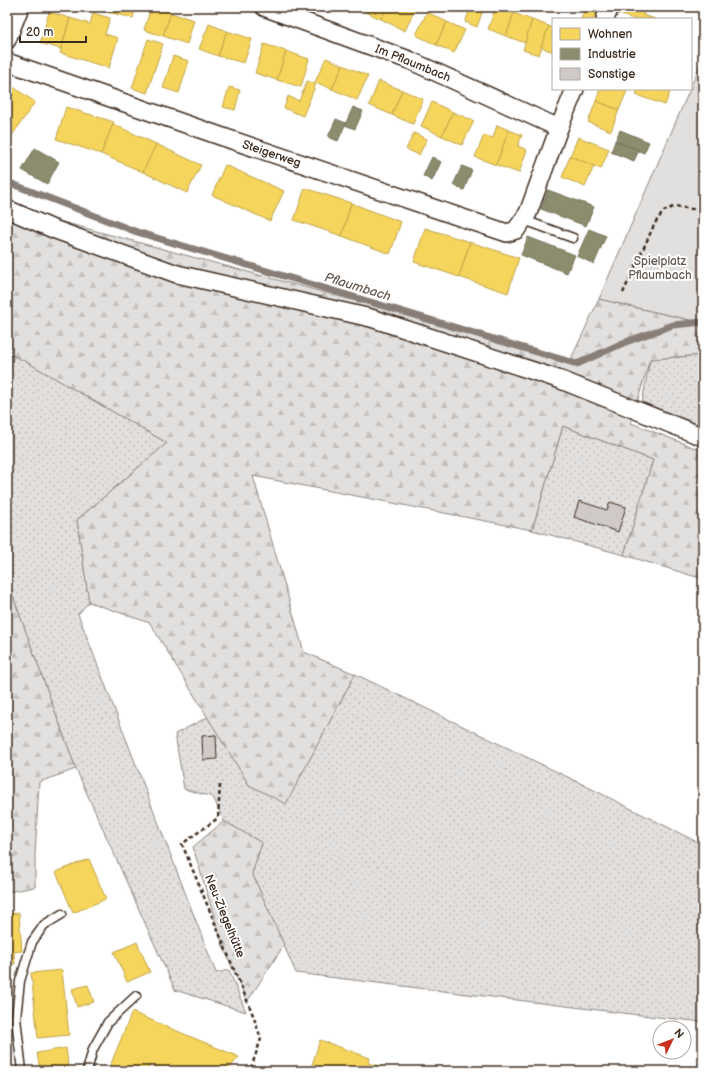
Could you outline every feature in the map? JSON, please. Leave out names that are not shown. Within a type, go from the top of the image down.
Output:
[{"type":"street","points":[[7,40],[20,7]]},
{"type":"street","name":"Im Pflaumbach","points":[[264,7],[409,60],[559,128]]},
{"type":"street","points":[[605,18],[610,7]]},
{"type":"street","name":"Steigerweg","points":[[7,62],[223,138],[507,233],[516,230],[526,216]]},
{"type":"street","points":[[526,216],[575,90]]},
{"type":"street","points":[[7,209],[53,229],[177,274],[372,318],[562,380],[703,437]]},
{"type":"lane","points":[[526,216],[573,238]]},
{"type":"lane","points":[[22,1071],[16,1018],[20,981],[32,942],[44,925],[62,914]]},
{"type":"lane","points":[[87,1071],[93,1049],[108,1022],[136,996]]},
{"type":"path","points":[[696,7],[703,10]]},
{"type":"path","points":[[623,294],[655,223],[664,211],[675,206],[703,211]]},
{"type":"path","name":"Neu-Ziegelhütte","points":[[220,785],[218,818],[182,844],[253,1015],[261,1039],[250,1071]]},
{"type":"green space","name":"Spielplatz Pflaumbach","points":[[703,58],[703,323],[599,299],[690,90],[692,90],[692,84]]},
{"type":"green space","points":[[7,207],[571,359],[599,299],[703,323],[703,355],[650,359],[631,423],[703,451],[703,579],[624,555],[653,460],[563,426],[532,530],[253,476],[304,652],[355,674],[286,804],[249,785],[150,623],[89,602],[77,520],[167,443],[25,361],[7,353]]},
{"type":"green space","points":[[7,353],[25,361],[167,443],[77,520],[89,602],[78,614],[216,973],[229,970],[246,1012],[175,990],[76,769],[7,580]]},
{"type":"green space","points":[[703,355],[703,426],[642,402],[650,359]]},
{"type":"green space","points":[[563,426],[653,460],[624,555],[532,530]]},
{"type":"green space","points":[[7,580],[76,769],[39,782],[35,855],[35,887],[7,892]]},
{"type":"green space","points":[[355,674],[582,784],[703,845],[703,1022],[296,973],[252,873],[262,843],[224,821],[213,797],[184,789],[175,734],[208,717],[249,785],[286,803]]},
{"type":"green space","points":[[224,821],[262,843],[252,873],[284,945],[247,1002],[223,946],[193,847]]},
{"type":"building: Wohnen","points":[[87,7],[109,7],[107,12]]},
{"type":"building: Wohnen","points":[[109,7],[136,7],[133,18],[107,12]]},
{"type":"building: Wohnen","points":[[151,7],[171,13],[163,36],[144,30]]},
{"type":"building: Wohnen","points":[[360,7],[387,7],[381,19],[359,9]]},
{"type":"building: Wohnen","points":[[387,7],[410,7],[415,9],[405,31],[381,19]]},
{"type":"building: Wohnen","points":[[471,7],[484,7],[477,27],[465,22]]},
{"type":"building: Wohnen","points":[[496,7],[514,13],[506,36],[488,29]]},
{"type":"building: Wohnen","points":[[622,7],[646,7],[643,15],[652,18],[630,18],[619,14]]},
{"type":"building: Wohnen","points":[[585,9],[597,13],[595,18],[581,18]]},
{"type":"building: Wohnen","points":[[49,12],[70,18],[61,49],[40,43]]},
{"type":"building: Wohnen","points":[[427,12],[447,22],[436,45],[416,35]]},
{"type":"building: Wohnen","points":[[93,13],[110,18],[105,34],[118,38],[109,68],[60,53],[70,18],[90,24]]},
{"type":"building: Wohnen","points":[[171,13],[194,20],[187,44],[163,36]]},
{"type":"building: Wohnen","points":[[514,13],[532,20],[525,43],[506,36]]},
{"type":"building: Wohnen","points":[[532,20],[549,26],[539,55],[523,50]]},
{"type":"building: Wohnen","points":[[447,22],[465,30],[454,53],[436,45]]},
{"type":"building: Wohnen","points":[[209,24],[227,31],[218,56],[199,49]]},
{"type":"building: Wohnen","points":[[549,26],[552,28],[552,52],[541,47]]},
{"type":"building: Wohnen","points":[[227,31],[252,39],[244,63],[218,56]]},
{"type":"building: Wohnen","points":[[148,39],[163,44],[147,93],[132,88]]},
{"type":"building: Wohnen","points":[[264,44],[286,51],[277,80],[255,73]]},
{"type":"building: Wohnen","points":[[286,51],[309,59],[301,87],[277,80]]},
{"type":"building: Wohnen","points":[[173,56],[189,61],[179,93],[163,88]]},
{"type":"building: Wohnen","points":[[326,58],[343,65],[332,89],[315,82]]},
{"type":"building: Wohnen","points":[[343,65],[368,76],[357,100],[332,89]]},
{"type":"building: Wohnen","points":[[307,81],[316,84],[303,116],[284,108],[288,96],[299,101]]},
{"type":"building: Wohnen","points":[[379,81],[402,90],[392,115],[369,105]]},
{"type":"building: Wohnen","points":[[9,84],[35,102],[7,143],[7,86]]},
{"type":"building: Wohnen","points":[[229,87],[240,90],[235,110],[223,107]]},
{"type":"building: Wohnen","points":[[402,90],[423,99],[413,124],[392,115]]},
{"type":"building: Wohnen","points":[[600,90],[627,91],[619,110],[596,101]]},
{"type":"building: Wohnen","points":[[638,90],[664,90],[670,92],[665,105],[636,95]]},
{"type":"building: Wohnen","points":[[596,101],[619,110],[611,131],[588,122]]},
{"type":"building: Wohnen","points":[[432,102],[453,112],[442,136],[421,126]]},
{"type":"building: Wohnen","points":[[66,107],[114,122],[101,154],[56,139]]},
{"type":"building: Wohnen","points":[[453,112],[474,121],[462,145],[442,136]]},
{"type":"building: Wohnen","points":[[113,124],[156,144],[143,172],[101,154]]},
{"type":"building: Wohnen","points":[[497,125],[509,130],[496,165],[475,157],[484,135],[493,138]]},
{"type":"building: Wohnen","points":[[509,130],[522,135],[518,146],[527,150],[519,173],[496,165]]},
{"type":"building: Wohnen","points":[[414,133],[427,139],[419,155],[406,149]]},
{"type":"building: Wohnen","points":[[578,137],[609,149],[601,169],[570,156]]},
{"type":"building: Wohnen","points":[[156,144],[201,165],[187,193],[143,172]]},
{"type":"building: Wohnen","points":[[570,156],[594,166],[585,187],[562,177]]},
{"type":"building: Wohnen","points":[[225,165],[284,191],[270,221],[212,195]]},
{"type":"building: Wohnen","points":[[305,188],[351,203],[342,236],[294,220]]},
{"type":"building: Wohnen","points":[[351,203],[401,222],[390,254],[342,236]]},
{"type":"building: Wohnen","points":[[425,228],[470,242],[459,277],[414,262]]},
{"type":"building: Wohnen","points":[[470,242],[519,258],[508,293],[459,277]]},
{"type":"building: Wohnen","points":[[89,859],[106,899],[73,913],[56,872]]},
{"type":"building: Wohnen","points":[[19,913],[22,951],[14,952],[15,964],[7,964],[7,914]]},
{"type":"building: Wohnen","points":[[137,942],[150,972],[127,982],[114,952]]},
{"type":"building: Wohnen","points":[[62,970],[69,1035],[38,1038],[31,973]]},
{"type":"building: Wohnen","points":[[88,985],[94,1002],[77,1007],[72,989]]},
{"type":"building: Wohnen","points":[[132,1012],[239,1057],[227,1071],[164,1071],[150,1065],[148,1071],[108,1071]]},
{"type":"building: Wohnen","points":[[320,1040],[370,1058],[368,1063],[388,1069],[387,1071],[310,1071]]},
{"type":"building: Wohnen","points":[[66,1048],[69,1071],[40,1071],[37,1053]]},
{"type":"building: Industrie","points":[[353,107],[363,111],[355,129],[345,125]]},
{"type":"building: Industrie","points":[[336,119],[346,123],[338,141],[328,137]]},
{"type":"building: Industrie","points":[[620,130],[649,142],[644,153],[615,141]]},
{"type":"building: Industrie","points":[[615,141],[639,150],[634,161],[611,152]]},
{"type":"building: Industrie","points":[[35,148],[59,162],[47,184],[22,170]]},
{"type":"building: Industrie","points":[[432,157],[441,162],[432,181],[423,176]]},
{"type":"building: Industrie","points":[[462,166],[472,170],[464,190],[453,185]]},
{"type":"building: Industrie","points":[[548,190],[594,207],[586,226],[541,209]]},
{"type":"building: Industrie","points":[[589,229],[606,236],[594,264],[577,256]]},
{"type":"building: Industrie","points":[[528,237],[575,255],[567,273],[521,255]]},
{"type":"building: Sonstige","points":[[579,501],[607,510],[610,502],[626,507],[618,532],[574,517]]},
{"type":"building: Sonstige","points":[[216,735],[217,759],[203,760],[202,736]]},
{"type":"waterway","name":"Pflaumbach","points":[[7,182],[137,232],[577,364],[623,343],[673,325],[703,322]]}]
